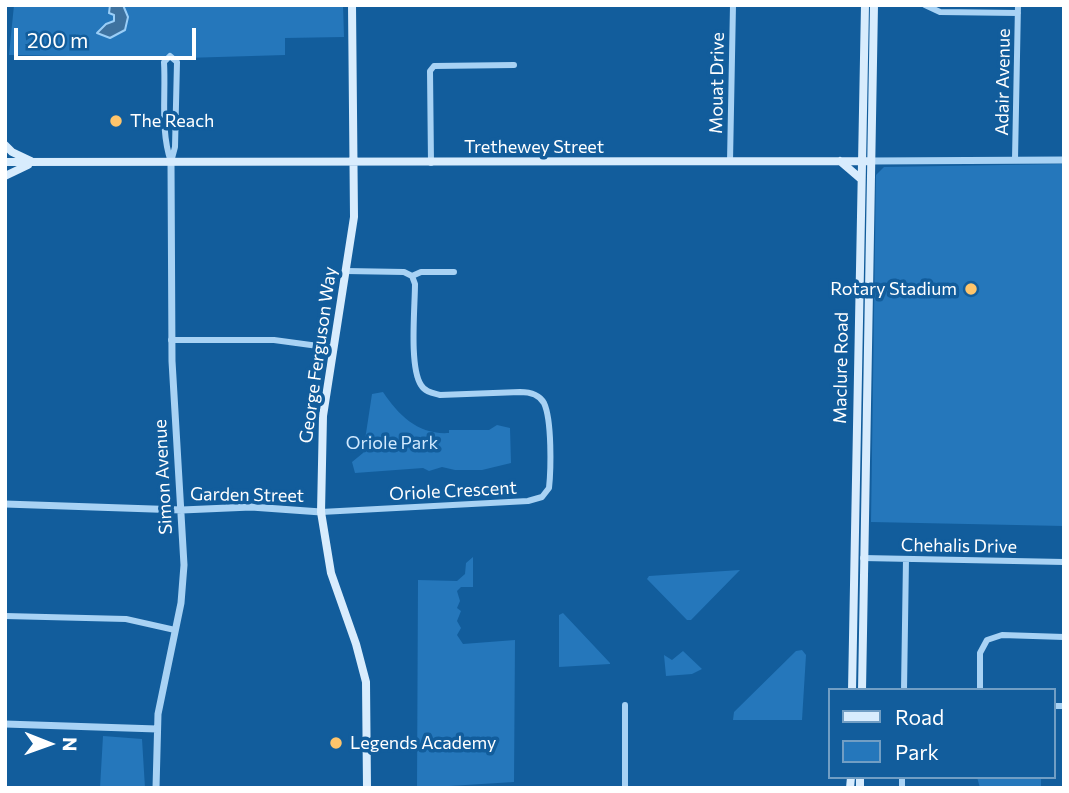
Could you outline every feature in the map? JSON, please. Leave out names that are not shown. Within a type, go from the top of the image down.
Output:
[{"type":"main road","name":"George Ferguson Way","points":[[352,5],[354,217],[321,438],[321,512],[331,573],[366,681],[366,788]]},
{"type":"main road","name":"Maclure Road","points":[[852,688],[859,558],[866,161],[865,5]]},
{"type":"main road","name":"Maclure Road","points":[[862,688],[859,558],[861,179],[866,161],[874,5]]},
{"type":"main road","points":[[5,145],[12,152],[34,162]]},
{"type":"main road","points":[[840,161],[861,179]]},
{"type":"main road","name":"Trethewey Street","points":[[5,163],[866,161]]},
{"type":"main road","points":[[5,176],[34,162]]},
{"type":"street","name":"Mouat Drive","points":[[730,161],[733,5]]},
{"type":"street","points":[[925,5],[940,12],[1018,9]]},
{"type":"street","name":"Adair Avenue","points":[[1015,159],[1018,9]]},
{"type":"street","points":[[172,56],[177,62],[176,147],[171,162],[165,146],[164,62],[172,56]]},
{"type":"street","points":[[431,163],[430,71],[433,66],[514,65]]},
{"type":"street","name":"Trethewey Street","points":[[866,161],[1064,160]]},
{"type":"street","name":"Simon Avenue","points":[[156,788],[157,729],[183,582],[182,510],[171,340],[171,162]]},
{"type":"street","points":[[346,271],[404,272],[412,276],[421,272],[454,272]]},
{"type":"street","name":"Oriole Crescent","points":[[321,512],[528,501],[542,497],[549,488],[547,416],[543,401],[532,393],[520,391],[440,396],[428,392],[420,383],[416,369],[415,284],[412,276]]},
{"type":"street","points":[[171,340],[274,340],[333,348]]},
{"type":"street","name":"Garden Street","points":[[5,503],[182,510],[251,507],[321,512]]},
{"type":"street","name":"Chehalis Drive","points":[[859,558],[1064,562]]},
{"type":"street","points":[[904,688],[906,559]]},
{"type":"street","points":[[5,616],[126,620],[175,630]]},
{"type":"street","points":[[980,688],[980,653],[987,640],[1002,635],[1064,637]]},
{"type":"street","points":[[625,705],[625,788]]},
{"type":"street","points":[[5,724],[157,729]]},
{"type":"green space","points":[[14,5],[343,5],[344,37],[285,38],[285,55],[185,58],[9,55]]},
{"type":"green space","points":[[1064,164],[1064,526],[871,522],[876,175],[884,167]]},
{"type":"green space","name":"Oriole Park","points":[[383,392],[403,416],[428,431],[449,433],[449,430],[489,430],[497,425],[510,428],[511,463],[482,470],[442,467],[429,471],[423,468],[355,473],[352,462],[363,453],[372,394]]},
{"type":"green space","points":[[473,557],[473,587],[461,587],[457,591],[460,601],[457,608],[461,611],[457,621],[461,628],[457,635],[463,644],[515,640],[514,782],[417,788],[418,580],[457,581],[465,574],[466,563]]},
{"type":"green space","points":[[740,570],[691,620],[687,620],[647,579],[649,576]]},
{"type":"green space","points":[[563,613],[610,664],[559,667],[559,615]]},
{"type":"green space","points":[[802,650],[806,655],[802,720],[733,720],[734,712],[796,651]]},
{"type":"green space","points":[[683,651],[702,669],[692,674],[666,676],[664,655],[672,660]]},
{"type":"green space","points":[[103,736],[142,739],[145,788],[100,788]]},
{"type":"green space","points":[[978,779],[1041,779],[1041,788],[980,788]]},
{"type":"shaded area","points":[[110,5],[123,5],[128,17],[125,30],[110,38],[97,33],[106,24],[114,21],[114,15],[109,13]]},
{"type":"place","name":"The Reach","points":[[116,121]]},
{"type":"place","name":"Rotary Stadium","points":[[971,289]]},
{"type":"place","name":"Legends Academy","points":[[336,743]]}]
